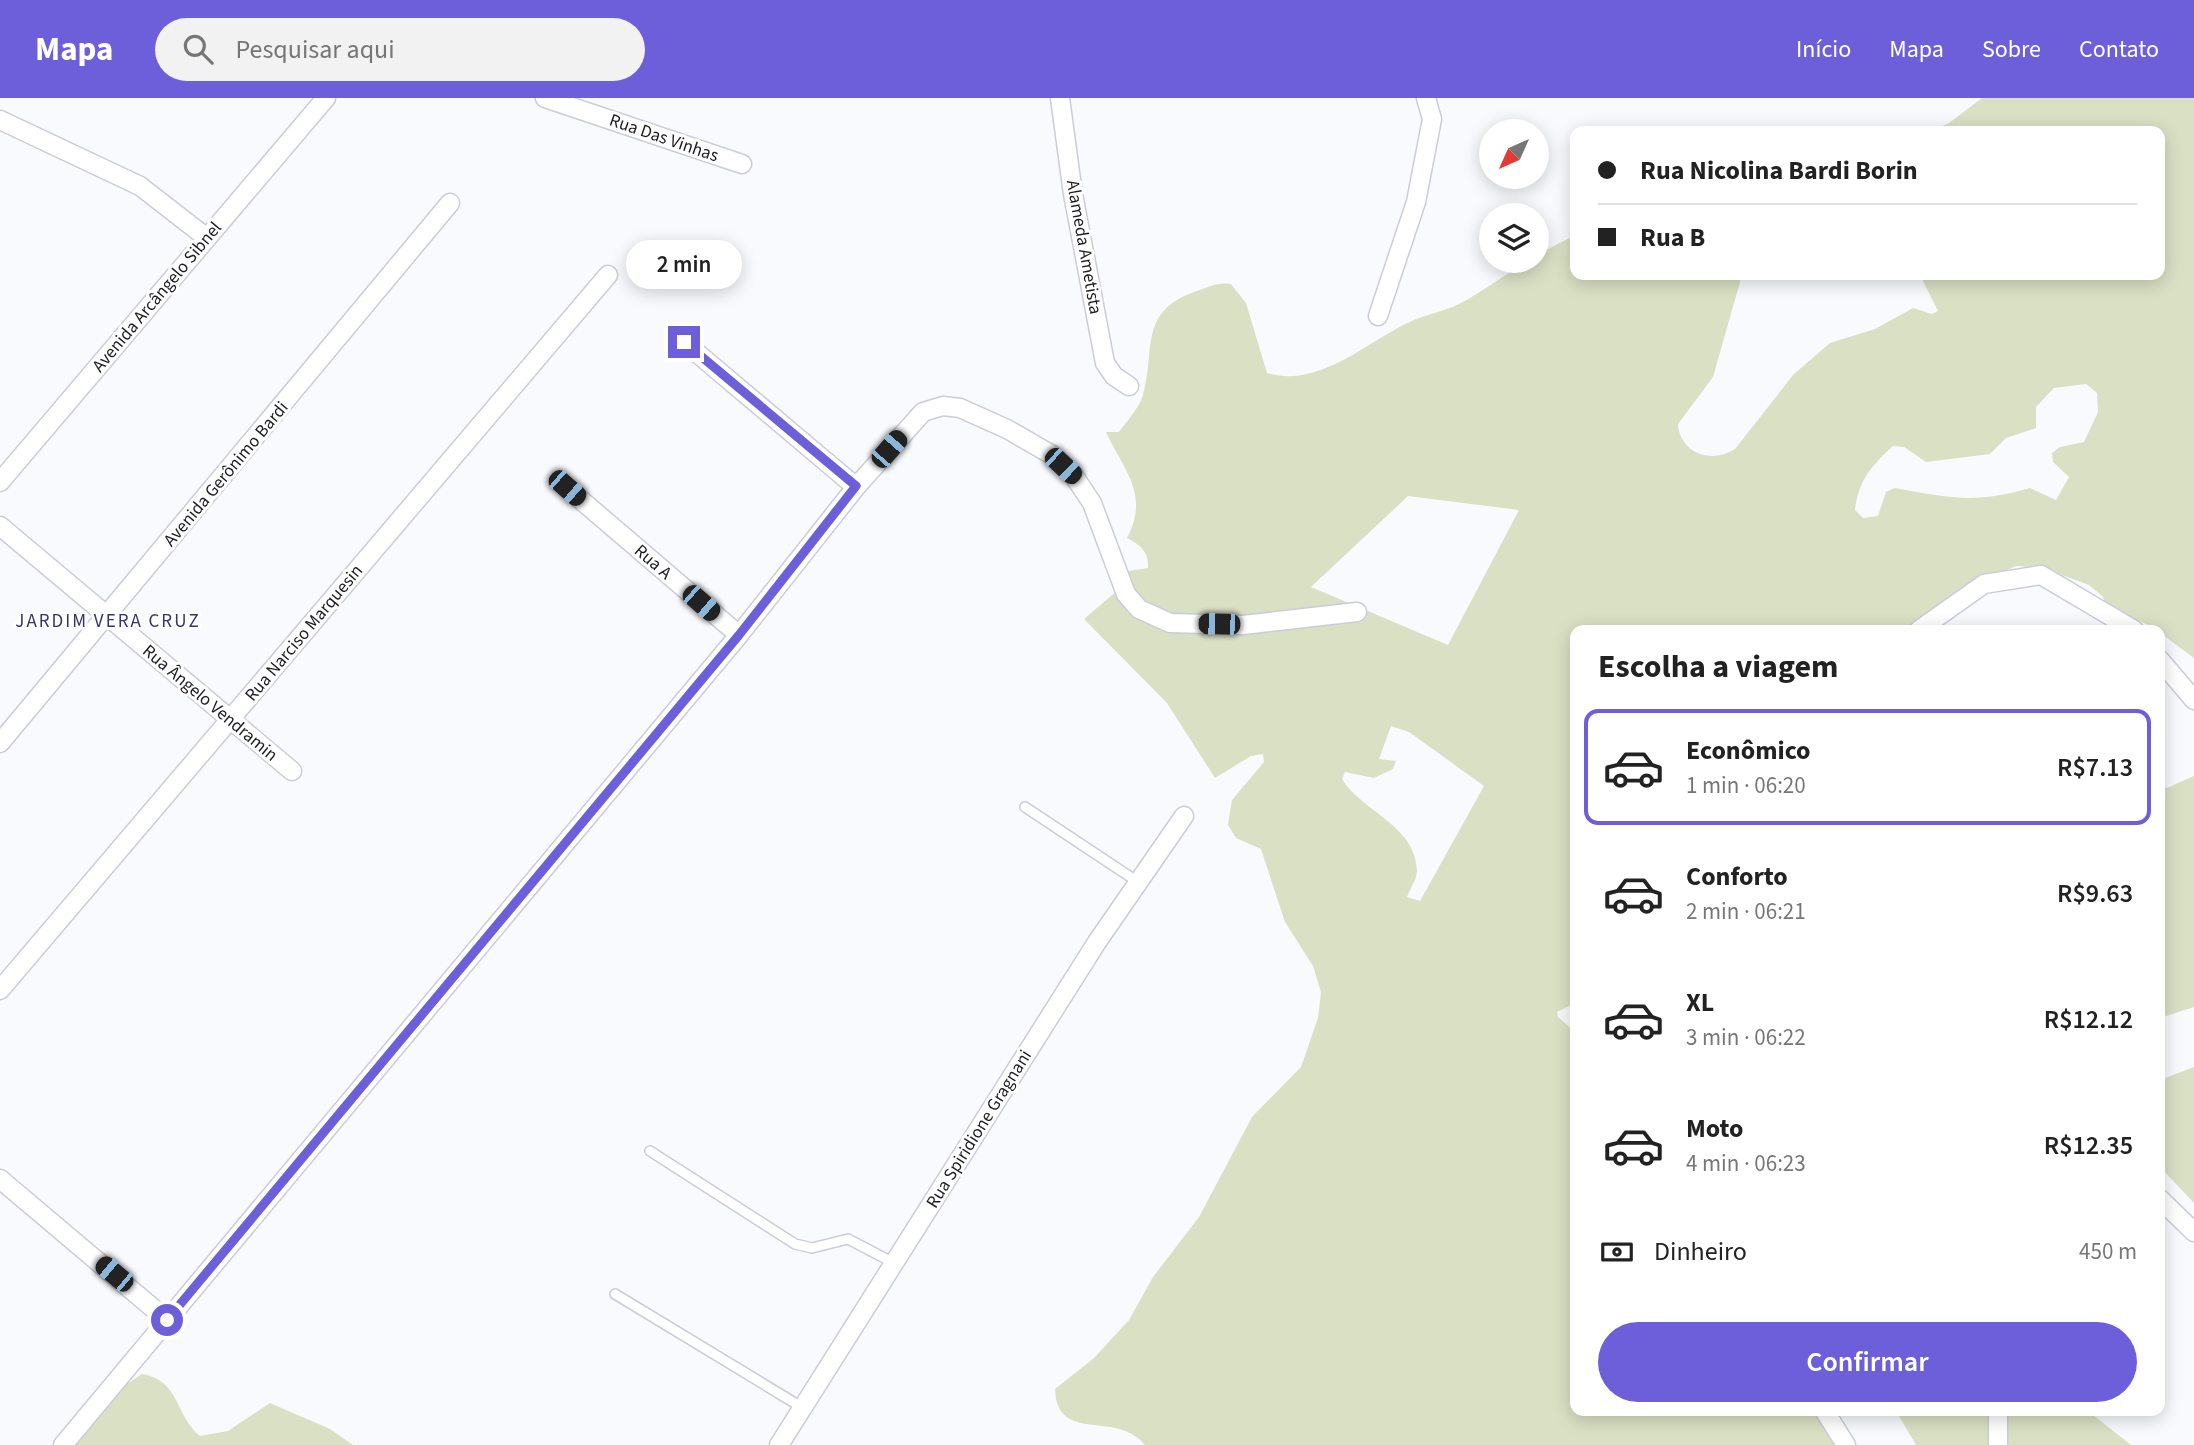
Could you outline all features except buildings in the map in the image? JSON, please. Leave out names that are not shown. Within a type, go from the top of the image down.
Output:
[{"type":"street","name":"Avenida Arcângelo Sibnel","points":[[0,482],[326,98]]},
{"type":"street","name":"Rua Das Vinhas","points":[[545,98],[742,164]]},
{"type":"street","name":"Alameda Ametista","points":[[1060,98],[1073,194],[1105,363],[1114,376],[1129,386]]},
{"type":"street","points":[[1378,316],[1416,202],[1432,119],[1426,98]]},
{"type":"street","points":[[0,120],[140,186],[207,238]]},
{"type":"street","name":"Avenida Gerônimo Bardi","points":[[0,743],[108,617],[450,203]]},
{"type":"street","name":"Rua Narciso Marquesin","points":[[0,990],[608,275]]},
{"type":"street","points":[[684,342],[856,486]]},
{"type":"street","points":[[63,1445],[739,635],[856,486],[923,412],[943,406],[961,408],[1007,429],[1052,455],[1074,476],[1092,503],[1126,594],[1139,609],[1170,623],[1243,625],[1357,612]]},
{"type":"street","name":"Rua A","points":[[567,488],[739,635]]},
{"type":"street","name":"Rua Ângelo Vendramin","points":[[0,526],[292,771]]},
{"type":"street","points":[[1926,625],[1983,584],[2041,575],[2126,625]]},
{"type":"street","points":[[2165,666],[2194,700]]},
{"type":"street","name":"Rua Spiridione Gragnani","points":[[779,1445],[1138,882],[1184,816]]},
{"type":"street","points":[[0,1178],[167,1320]]},
{"type":"street","points":[[2165,1204],[2194,1232]]},
{"type":"street","points":[[1828,1416],[1846,1445]]},
{"type":"street","points":[[1998,1416],[1998,1445]]},
{"type":"lane","points":[[1025,807],[1138,882]]},
{"type":"lane","points":[[650,1151],[795,1244],[813,1248],[848,1239],[894,1263]]},
{"type":"lane","points":[[615,1294],[803,1408]]},
{"type":"green space","points":[[1982,98],[2194,98],[2194,658],[2165,637],[2165,625],[2148,625],[2120,613],[2109,613],[2103,597],[2089,585],[2043,568],[2016,566],[1984,580],[1927,625],[1570,625],[1570,1006],[1557,1012],[1558,1017],[1570,1028],[1570,1416],[1829,1416],[1844,1445],[1145,1445],[1133,1435],[1119,1429],[1077,1422],[1066,1416],[1058,1406],[1055,1389],[1094,1358],[1129,1320],[1153,1277],[1199,1217],[1252,1117],[1301,1067],[1318,1018],[1321,992],[1313,966],[1285,922],[1261,849],[1236,838],[1228,825],[1232,800],[1264,762],[1263,754],[1251,756],[1215,778],[1167,703],[1084,619],[1118,590],[1129,571],[1148,568],[1143,549],[1127,538],[1136,508],[1135,495],[1127,471],[1106,432],[1119,432],[1141,400],[1147,378],[1152,334],[1164,310],[1194,292],[1231,284],[1246,303],[1267,373],[1287,376],[1325,369],[1414,320],[1459,304],[1508,273],[1549,273],[1549,249],[1570,238],[1570,280],[1741,280],[1713,377],[1678,424],[1680,434],[1691,449],[1707,456],[1717,456],[1735,449],[1794,374],[1830,343],[1875,329],[1913,308],[1932,314],[1938,311],[1922,280],[2165,280],[2165,126],[1943,126]],"holes":[[[2086,384],[2097,393],[2098,412],[2084,442],[2060,447],[2052,453],[2053,462],[2069,477],[2056,500],[2030,488],[1978,498],[1895,488],[1886,492],[1878,516],[1863,518],[1855,510],[1859,490],[1867,474],[1893,446],[1904,447],[1926,462],[1990,454],[2006,438],[2036,428],[2036,407],[2054,388]],[[1408,496],[1519,510],[1448,645],[1311,587]],[[1391,726],[1409,732],[1484,786],[1420,901],[1407,897],[1417,871],[1408,842],[1387,820],[1351,791],[1342,779],[1345,772],[1374,778],[1393,769],[1396,761],[1379,759]]]},
{"type":"green space","points":[[2194,776],[2194,1007],[2165,1016],[2165,787]]},
{"type":"green space","points":[[2194,1067],[2194,1203],[2165,1172],[2165,1078]]},
{"type":"green space","points":[[142,1374],[164,1383],[192,1428],[200,1436],[228,1431],[270,1403],[330,1429],[353,1445],[67,1445],[121,1388]]},
{"type":"green space","points":[[1899,1416],[2094,1416],[2131,1445],[1916,1445]]},
{"type":"district","name":"JARDIM VERA CRUZ","points":[[108,621]]},
{"type":"route","points":[[167,1320],[739,635],[856,486],[684,342]]}]
